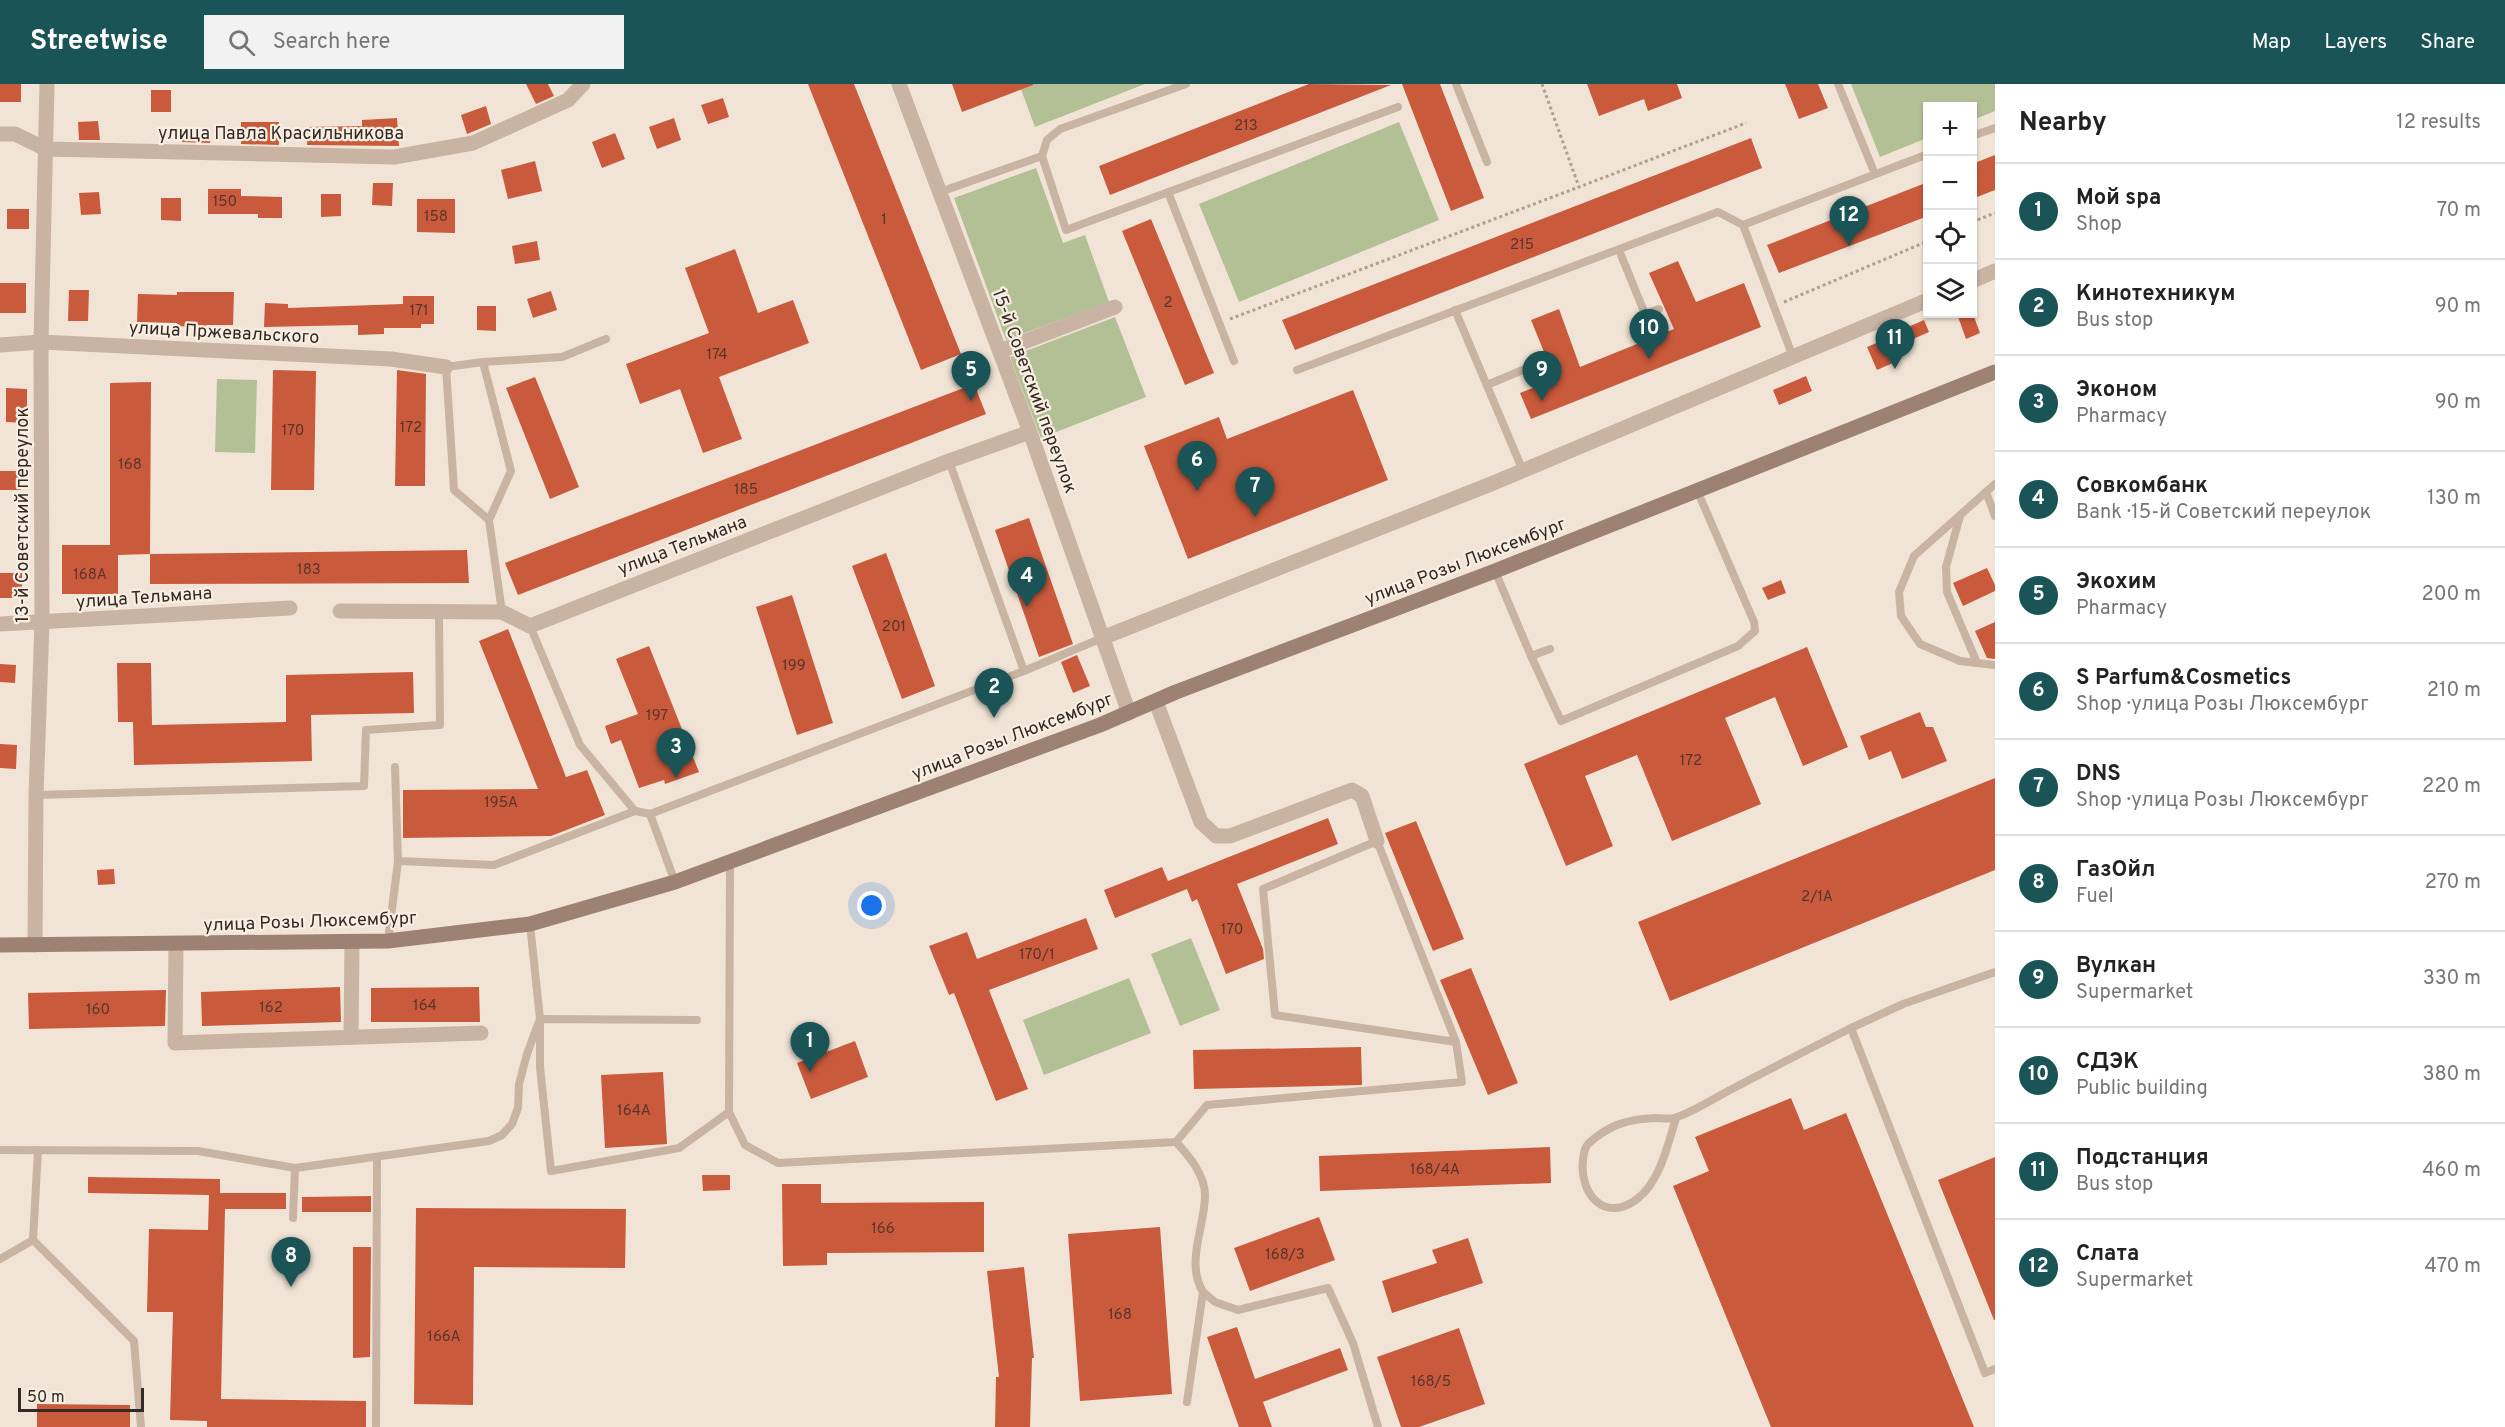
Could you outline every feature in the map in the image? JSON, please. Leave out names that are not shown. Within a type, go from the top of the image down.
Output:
[{"type":"main road","name":"улица Розы Люксембург","points":[[0,945],[352,943],[388,941],[530,924],[675,882],[730,863],[1129,713],[1176,692],[1495,571],[1995,372]]},
{"type":"street","name":"13-й Советский переулок","points":[[35,945],[36,795],[42,623],[41,342],[47,84]]},
{"type":"street","name":"улица Павла Красильникова","points":[[0,134],[15,134],[46,149],[394,157],[473,143],[568,100],[583,84]]},
{"type":"street","name":"15-й Советский переулок","points":[[899,84],[1030,432],[1129,713]]},
{"type":"street","points":[[1977,278],[1995,272]]},
{"type":"street","points":[[1102,638],[1523,471],[1923,302]]},
{"type":"street","points":[[1000,351],[1115,307]]},
{"type":"street","name":"улица Пржевальского","points":[[0,345],[41,342],[391,359],[446,367]]},
{"type":"street","name":"улица Тельмана","points":[[530,626],[949,461],[1030,432]]},
{"type":"street","name":"улица Тельмана","points":[[0,624],[290,608]]},
{"type":"street","points":[[340,611],[502,612],[530,626]]},
{"type":"street","points":[[1156,702],[1201,822],[1216,836],[1230,836],[1352,790],[1362,796],[1377,841]]},
{"type":"street","points":[[351,1037],[352,943]]},
{"type":"street","points":[[176,944],[176,1043],[481,1034]]},
{"type":"lane","points":[[1186,84],[1060,129],[1047,140],[1041,156],[1066,230],[1398,107]]},
{"type":"lane","points":[[1456,84],[1487,162]]},
{"type":"lane","points":[[1838,84],[1875,174]]},
{"type":"lane","points":[[1977,134],[1995,128]]},
{"type":"lane","points":[[940,192],[1041,156]]},
{"type":"lane","points":[[1743,225],[1923,156]]},
{"type":"lane","points":[[1168,192],[1234,361]]},
{"type":"lane","points":[[1297,370],[1718,212],[1743,225],[1793,357]]},
{"type":"lane","points":[[1619,249],[1645,314],[1659,309]]},
{"type":"lane","points":[[1455,310],[1523,471]]},
{"type":"lane","points":[[489,520],[454,490],[446,367],[483,362],[562,357],[606,339]]},
{"type":"lane","points":[[483,362],[511,471],[489,520],[502,612]]},
{"type":"lane","points":[[1486,385],[1537,364]]},
{"type":"lane","points":[[949,461],[1024,671]]},
{"type":"lane","points":[[1995,484],[1914,556],[1899,592],[1901,616],[1920,644],[1960,661],[1995,665]]},
{"type":"lane","points":[[1495,571],[1562,721],[1738,646],[1755,631],[1754,622],[1697,490]]},
{"type":"lane","points":[[1986,492],[1995,516]]},
{"type":"lane","points":[[1960,514],[1946,567],[1947,592],[1977,663]]},
{"type":"lane","points":[[36,795],[364,786],[366,730],[440,725],[439,612]]},
{"type":"lane","points":[[530,626],[580,746],[635,812]]},
{"type":"lane","points":[[398,861],[494,865],[635,812],[650,814],[1024,671],[1102,638]]},
{"type":"lane","points":[[1531,656],[1550,650]]},
{"type":"lane","points":[[388,941],[398,861],[395,767]]},
{"type":"lane","points":[[650,814],[675,882]]},
{"type":"lane","points":[[730,863],[729,1112],[745,1145],[778,1163],[1176,1142],[1207,1105],[1462,1082],[1456,1042],[1377,841],[1263,889],[1275,1015],[1456,1042]]},
{"type":"lane","points":[[530,924],[540,1019],[540,1067],[550,1171],[679,1148],[729,1112]]},
{"type":"lane","points":[[1676,1118],[1653,1180],[1638,1199],[1614,1208],[1601,1206],[1593,1201],[1585,1187],[1582,1172],[1585,1147],[1603,1130],[1625,1121],[1676,1118],[1851,1028],[1903,1004],[1995,972]]},
{"type":"lane","points":[[540,1019],[697,1020]]},
{"type":"lane","points":[[0,1150],[198,1151],[295,1168],[377,1158],[454,1144],[489,1141],[502,1135],[512,1124],[519,1108],[519,1084],[540,1019]]},
{"type":"lane","points":[[1851,1028],[1985,1373],[1995,1369]]},
{"type":"lane","points":[[1176,1142],[1197,1168],[1205,1193],[1196,1264],[1196,1280],[1203,1292],[1215,1302],[1238,1310],[1328,1288],[1353,1343],[1378,1427]]},
{"type":"lane","points":[[38,1150],[33,1240],[134,1341],[141,1427]]},
{"type":"lane","points":[[376,1427],[377,1158]]},
{"type":"lane","points":[[293,1218],[295,1168]]},
{"type":"lane","points":[[0,1259],[33,1240]]},
{"type":"lane","points":[[1187,1402],[1203,1292]]},
{"type":"path","points":[[1542,84],[1579,187]]},
{"type":"path","points":[[1219,323],[1746,123]]},
{"type":"path","points":[[1977,220],[1995,213]]},
{"type":"path","points":[[1774,306],[1923,243]]},
{"type":"green space","points":[[1019,84],[1145,84],[1035,127]]},
{"type":"green space","points":[[1851,84],[1995,84],[1995,111],[1977,118],[1977,102],[1923,102],[1923,140],[1880,157]]},
{"type":"green space","points":[[1399,122],[1439,220],[1239,302],[1199,204]]},
{"type":"green space","points":[[1036,168],[1063,243],[1085,235],[1109,302],[1006,340],[954,198]]},
{"type":"green space","points":[[1115,317],[1146,397],[1041,438],[1010,357]]},
{"type":"green space","points":[[217,379],[257,380],[255,453],[215,452]]},
{"type":"green space","points":[[1191,938],[1220,1010],[1180,1026],[1151,954]]},
{"type":"green space","points":[[1129,978],[1151,1033],[1044,1075],[1023,1020]]},
{"type":"building","points":[[0,84],[21,84],[21,102],[0,102]]},
{"type":"building","points":[[526,84],[548,84],[554,96],[536,104]]},
{"type":"building","points":[[808,84],[854,84],[961,354],[921,370]]},
{"type":"building","points":[[952,84],[1033,84],[1033,85],[962,112]]},
{"type":"building","points":[[1309,84],[1391,85],[1110,195],[1099,166]]},
{"type":"building","points":[[1402,84],[1440,84],[1484,198],[1451,211]]},
{"type":"building","points":[[1587,84],[1677,84],[1682,98],[1648,111],[1644,99],[1599,116]]},
{"type":"building","points":[[1785,84],[1818,84],[1828,108],[1799,119]]},
{"type":"building","points":[[151,90],[171,90],[171,112],[151,112]]},
{"type":"building","points":[[723,98],[729,117],[708,124],[701,105]]},
{"type":"building","points":[[486,106],[491,124],[467,134],[461,115]]},
{"type":"building","points":[[397,118],[399,146],[307,145],[307,127],[362,126],[362,120]]},
{"type":"building","points":[[674,118],[681,140],[657,149],[649,127]]},
{"type":"building","points":[[98,121],[100,140],[79,140],[78,122]]},
{"type":"building","points":[[241,122],[279,122],[279,145],[241,144]]},
{"type":"building","points":[[182,132],[211,134],[210,143],[182,142]]},
{"type":"building","points":[[615,133],[625,159],[602,168],[592,142]]},
{"type":"building","points":[[1751,138],[1762,168],[1295,350],[1282,320]]},
{"type":"building","points":[[1995,155],[1995,190],[1977,197],[1977,162]]},
{"type":"building","points":[[535,161],[542,191],[508,199],[501,170]]},
{"type":"building","points":[[373,183],[393,183],[392,206],[372,205]]},
{"type":"building","points":[[1923,184],[1923,218],[1779,273],[1767,245]]},
{"type":"building","points":[[208,189],[241,189],[241,196],[282,197],[282,218],[258,218],[258,214],[208,214]]},
{"type":"building","points":[[99,192],[101,214],[81,215],[79,193]]},
{"type":"building","points":[[321,194],[341,194],[341,216],[321,217]]},
{"type":"building","points":[[161,198],[181,198],[181,221],[161,220]]},
{"type":"building","points":[[417,199],[455,199],[455,233],[417,232]]},
{"type":"building","points":[[7,209],[29,209],[29,229],[7,229]]},
{"type":"building","points":[[1151,219],[1214,373],[1185,385],[1122,231]]},
{"type":"building","points":[[537,241],[540,260],[515,264],[512,246]]},
{"type":"building","points":[[735,249],[758,313],[793,300],[809,343],[719,377],[742,439],[703,453],[680,389],[640,404],[626,364],[709,333],[685,268]]},
{"type":"building","points":[[1678,261],[1696,302],[1744,283],[1761,327],[1531,419],[1520,393],[1555,379],[1531,320],[1559,309],[1580,367],[1674,329],[1649,273]]},
{"type":"building","points":[[0,283],[26,283],[26,313],[0,313]]},
{"type":"building","points":[[69,290],[89,290],[88,321],[68,321]]},
{"type":"building","points":[[551,291],[557,310],[533,318],[527,299]]},
{"type":"building","points":[[177,292],[234,292],[233,325],[206,325],[205,328],[177,326],[177,323],[137,322],[138,294],[177,295]]},
{"type":"building","points":[[403,296],[434,296],[434,324],[421,324],[421,328],[384,328],[384,334],[358,335],[358,325],[264,327],[265,303],[288,304],[288,308],[403,304]]},
{"type":"building","points":[[477,306],[496,306],[496,331],[477,330]]},
{"type":"building","points":[[1958,318],[1974,318],[1980,333],[1966,339]]},
{"type":"building","points":[[1924,320],[1929,332],[1895,347],[1890,335]]},
{"type":"building","points":[[1886,339],[1895,362],[1877,370],[1867,347]]},
{"type":"building","points":[[273,370],[316,371],[314,490],[271,490]]},
{"type":"building","points":[[397,370],[426,374],[425,486],[395,486]]},
{"type":"building","points":[[1806,376],[1812,391],[1779,405],[1773,390]]},
{"type":"building","points":[[535,377],[579,487],[550,499],[506,388]]},
{"type":"building","points":[[151,382],[150,554],[118,555],[118,594],[62,594],[62,545],[110,545],[110,383]]},
{"type":"building","points":[[974,384],[986,414],[518,595],[505,563]]},
{"type":"building","points":[[6,388],[27,389],[27,423],[6,422]]},
{"type":"building","points":[[1353,390],[1388,480],[1188,559],[1144,446],[1219,417],[1227,439]]},
{"type":"building","points":[[0,471],[22,471],[21,490],[0,490]]},
{"type":"building","points":[[1029,518],[1073,644],[1039,657],[995,530]]},
{"type":"building","points":[[467,550],[469,583],[150,584],[150,554]]},
{"type":"building","points":[[886,553],[935,686],[902,699],[852,566]]},
{"type":"building","points":[[1987,568],[1995,585],[1995,591],[1963,606],[1953,583]]},
{"type":"building","points":[[0,573],[22,573],[22,598],[0,598]]},
{"type":"building","points":[[1781,580],[1786,593],[1768,600],[1762,588]]},
{"type":"building","points":[[792,595],[833,723],[797,735],[756,607]]},
{"type":"building","points":[[1995,622],[1995,659],[1987,658],[1975,631]]},
{"type":"building","points":[[508,629],[566,777],[587,770],[605,815],[551,836],[403,838],[403,790],[538,789],[479,641]]},
{"type":"building","points":[[649,646],[699,772],[665,784],[664,780],[639,788],[621,740],[611,744],[605,726],[638,714],[616,659]]},
{"type":"building","points":[[1807,647],[1848,747],[1803,766],[1775,697],[1725,718],[1761,804],[1672,841],[1637,755],[1585,776],[1613,846],[1566,866],[1524,764]]},
{"type":"building","points":[[1077,655],[1090,686],[1073,693],[1061,662]]},
{"type":"building","points":[[117,663],[151,663],[152,725],[286,722],[286,675],[413,672],[414,713],[311,715],[312,761],[134,765],[133,722],[118,722]]},
{"type":"building","points":[[0,664],[16,665],[15,683],[0,682]]},
{"type":"building","points":[[1920,712],[1926,727],[1933,727],[1947,761],[1902,779],[1891,751],[1869,760],[1860,736]]},
{"type":"building","points":[[0,744],[17,745],[16,769],[0,768]]},
{"type":"building","points":[[1995,778],[1995,870],[1670,1001],[1638,922]]},
{"type":"building","points":[[1328,818],[1338,844],[1237,884],[1263,949],[1264,959],[1226,974],[1197,899],[1192,902],[1187,889],[1115,918],[1104,890],[1162,867],[1168,881]]},
{"type":"building","points":[[1416,821],[1464,939],[1433,951],[1385,833]]},
{"type":"building","points":[[114,869],[115,884],[98,885],[97,870]]},
{"type":"building","points":[[1086,918],[1098,949],[989,990],[1028,1089],[996,1101],[954,993],[949,995],[929,946],[967,932],[977,959]]},
{"type":"building","points":[[1471,968],[1518,1083],[1488,1095],[1440,980]]},
{"type":"building","points":[[340,987],[341,1022],[202,1026],[201,992]]},
{"type":"building","points":[[479,987],[480,1022],[371,1022],[371,988]]},
{"type":"building","points":[[166,990],[165,1026],[29,1029],[28,993]]},
{"type":"building","points":[[855,1041],[868,1077],[811,1099],[797,1063]]},
{"type":"building","points":[[1361,1047],[1362,1085],[1194,1089],[1193,1050]]},
{"type":"building","points":[[663,1072],[667,1144],[605,1148],[601,1075]]},
{"type":"building","points":[[1791,1098],[1804,1130],[1846,1113],[1974,1427],[1771,1427],[1673,1186],[1709,1171],[1695,1137]]},
{"type":"building","points":[[1550,1147],[1551,1183],[1320,1191],[1319,1156]]},
{"type":"building","points":[[1995,1157],[1995,1320],[1994,1320],[1938,1180]]},
{"type":"building","points":[[702,1175],[730,1175],[730,1190],[703,1191]]},
{"type":"building","points":[[88,1177],[220,1179],[220,1193],[286,1193],[286,1209],[225,1209],[221,1399],[366,1401],[366,1427],[207,1427],[207,1421],[170,1420],[173,1312],[147,1312],[149,1229],[208,1230],[209,1195],[88,1193]]},
{"type":"building","points":[[782,1184],[821,1184],[821,1203],[984,1202],[984,1252],[827,1253],[827,1265],[783,1266]]},
{"type":"building","points":[[371,1196],[371,1212],[302,1212],[302,1197]]},
{"type":"building","points":[[416,1208],[626,1209],[625,1268],[474,1267],[473,1405],[414,1404]]},
{"type":"building","points":[[1319,1217],[1335,1260],[1250,1291],[1234,1248]]},
{"type":"building","points":[[1160,1227],[1172,1394],[1080,1401],[1068,1234]]},
{"type":"building","points":[[1468,1238],[1483,1283],[1392,1313],[1382,1281],[1437,1263],[1432,1250]]},
{"type":"building","points":[[353,1247],[371,1247],[370,1357],[353,1358]]},
{"type":"building","points":[[1024,1267],[1034,1358],[1032,1358],[1030,1427],[995,1427],[996,1377],[999,1377],[987,1271]]},
{"type":"building","points":[[1237,1327],[1255,1379],[1340,1348],[1348,1370],[1263,1402],[1272,1427],[1239,1427],[1207,1337]]},
{"type":"building","points":[[1459,1328],[1485,1404],[1419,1427],[1401,1427],[1377,1357]]},
{"type":"building","points":[[37,1404],[130,1405],[130,1427],[37,1427]]},
{"type":"place","name":"Слата","points":[[1849,246]]},
{"type":"place","name":"СДЭК","points":[[1649,359]]},
{"type":"place","name":"Подстанция","points":[[1895,369]]},
{"type":"place","name":"Экохим","points":[[971,401]]},
{"type":"place","name":"Вулкан","points":[[1542,401]]},
{"type":"place","name":"S Parfum&Cosmetics","points":[[1197,491]]},
{"type":"place","name":"DNS","points":[[1255,517]]},
{"type":"place","name":"Совкомбанк","points":[[1027,607]]},
{"type":"place","name":"Кинотехникум","points":[[994,718]]},
{"type":"place","name":"Эконом","points":[[676,778]]},
{"type":"place","name":"Мой spa","points":[[810,1072]]},
{"type":"place","name":"ГазОйл","points":[[291,1287]]}]
